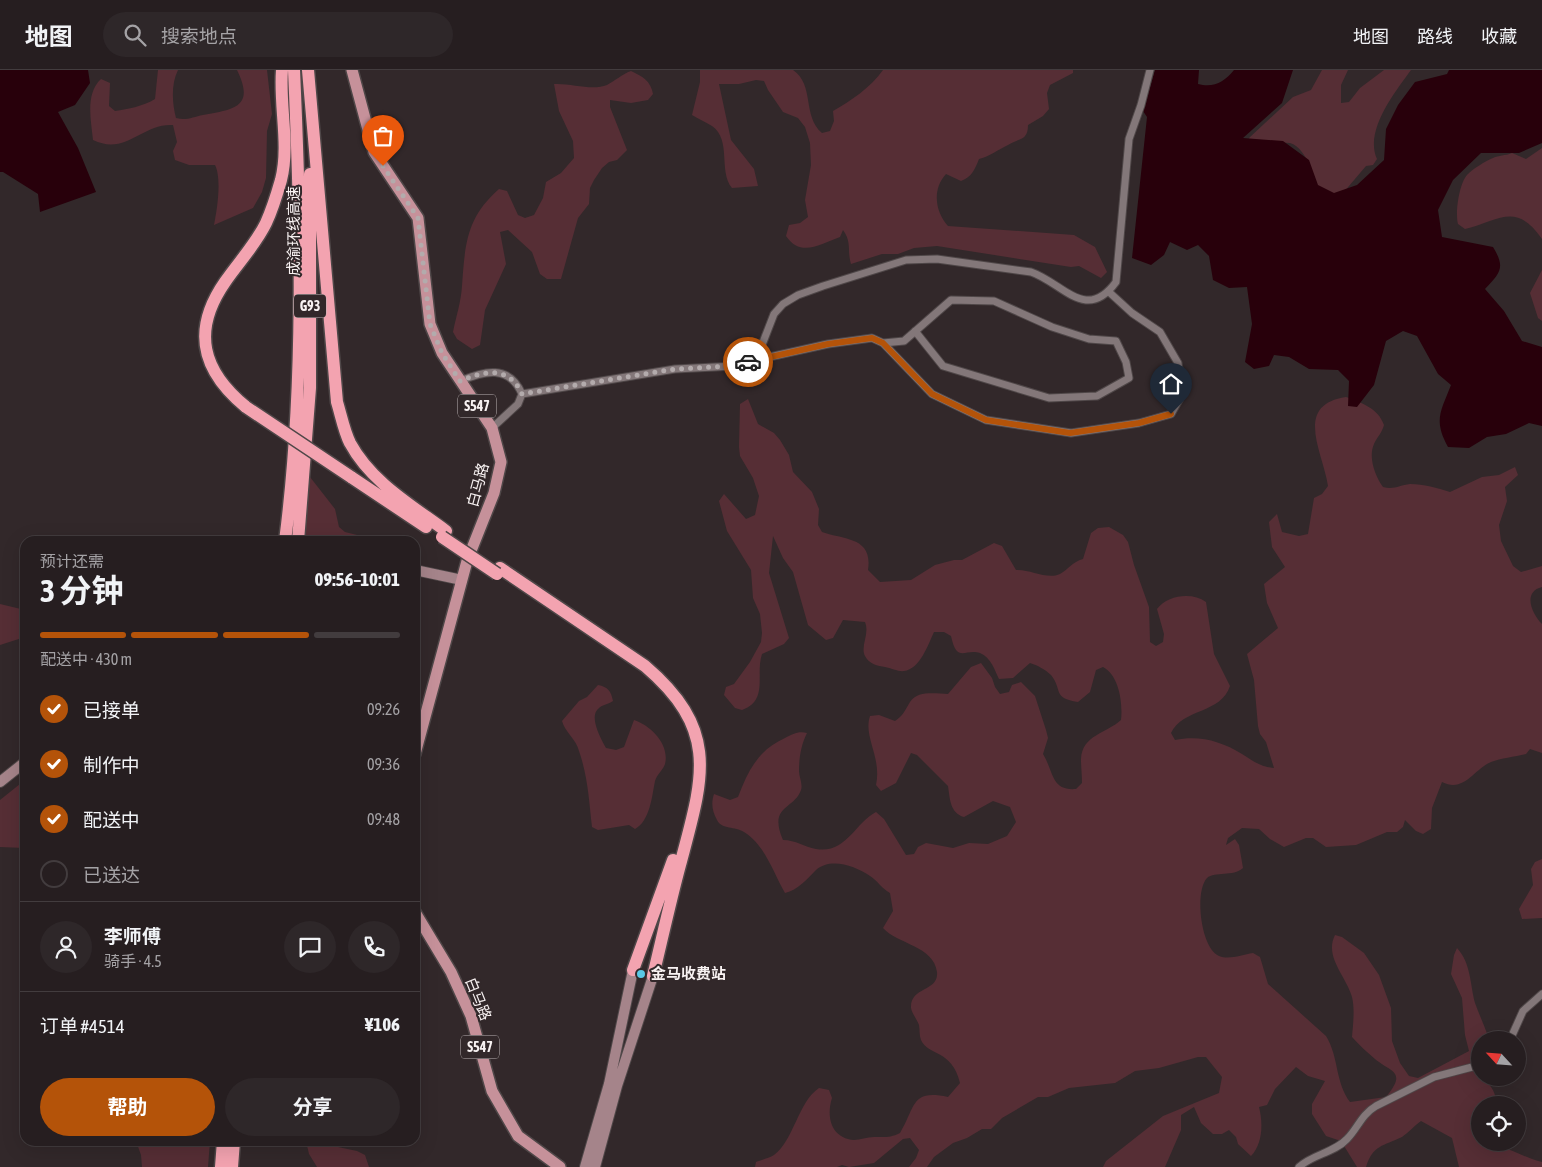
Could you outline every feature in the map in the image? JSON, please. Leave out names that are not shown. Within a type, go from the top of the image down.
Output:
[{"type":"highway","points":[[282,70],[283,149],[281,178],[266,224],[224,284],[207,315],[205,344],[212,365],[226,391],[246,407],[351,477],[444,534],[645,666],[666,684],[683,706],[695,729],[701,754],[700,789],[653,976]]},
{"type":"highway","name":"成渝环线高速","points":[[285,536],[297,388],[298,248],[294,70]]},
{"type":"highway","points":[[307,70],[337,402],[347,433],[366,468],[444,534]]},
{"type":"highway","name":"成渝环线高速","points":[[298,536],[310,388],[311,248],[307,70]]},
{"type":"highway","points":[[499,571],[640,671],[660,689],[679,714],[688,731],[694,756],[692,787],[687,814],[670,870],[633,970]]},
{"type":"highway","points":[[221,1167],[223,1146]]},
{"type":"highway","points":[[232,1167],[234,1146]]},
{"type":"main road","name":"白马路","points":[[352,70],[374,152],[418,218],[430,324],[442,353],[492,428],[501,462],[494,494],[462,580],[420,735]]},
{"type":"main road","points":[[420,571],[462,580]]},
{"type":"main road","points":[[0,782],[20,766]]},
{"type":"main road","name":"白马路","points":[[420,920],[451,972],[471,1016],[492,1091],[518,1136],[560,1167]]},
{"type":"main road","points":[[585,1167],[609,1084],[633,970]]},
{"type":"main road","points":[[595,1167],[617,1086],[653,976]]},
{"type":"street","points":[[751,361],[760,350],[774,314],[783,304],[823,286],[906,260],[937,259],[1031,272],[1046,278],[1060,290],[1085,301],[1096,300],[1108,292],[1116,282],[1129,140],[1150,70]]},
{"type":"street","points":[[522,394],[667,370],[734,366],[836,343],[872,338],[883,343],[932,394],[986,420],[1070,433],[1139,423],[1171,414],[1183,392],[1178,363],[1160,332],[1132,313],[1108,292]]},
{"type":"street","points":[[883,343],[904,342],[915,331],[951,300],[994,301],[1052,327],[1089,339],[1116,341],[1126,362],[1129,378],[1097,396],[1049,398],[942,366],[915,331]]},
{"type":"street","points":[[460,381],[493,371],[506,376],[517,384],[522,394],[518,404],[492,428]]},
{"type":"street","points":[[1514,1031],[1523,1011],[1542,994]]},
{"type":"street","points":[[1299,1167],[1305,1161],[1338,1147],[1348,1138],[1366,1112],[1376,1106],[1434,1077],[1471,1067]]},
{"type":"shaded area","points":[[0,70],[88,70],[90,83],[75,105],[58,112],[78,148],[96,192],[40,212],[38,194],[3,172],[0,172]]},
{"type":"shaded area","points":[[158,70],[178,70],[173,87],[174,106],[176,118],[183,119],[233,108],[243,99],[244,92],[237,70],[267,70],[272,114],[267,131],[266,178],[262,192],[253,208],[214,225],[219,186],[215,165],[189,165],[175,160],[173,151],[177,142],[173,125],[152,129],[125,142],[115,144],[105,144],[93,140],[90,116],[91,100],[96,85],[101,79],[110,83],[109,106],[115,111],[141,105],[155,99]]},
{"type":"shaded area","points":[[700,70],[793,70],[800,76],[804,84],[812,118],[822,133],[830,131],[834,121],[833,111],[860,93],[883,70],[1073,70],[1073,73],[1050,85],[1047,93],[1049,109],[1043,116],[1028,125],[1025,137],[991,155],[979,159],[973,172],[961,181],[946,174],[937,193],[938,207],[948,226],[1074,235],[1095,247],[1107,272],[1101,278],[1079,266],[1071,267],[937,246],[914,248],[898,254],[882,254],[851,264],[846,234],[843,230],[840,237],[818,246],[804,248],[798,246],[792,243],[786,236],[789,225],[800,223],[808,217],[805,200],[811,165],[810,143],[805,127],[798,118],[783,112],[764,81],[756,80],[739,84],[719,84],[731,140],[754,169],[758,186],[732,188],[726,173],[722,139],[712,126],[692,115],[700,82]]},
{"type":"shaded area","points":[[1155,70],[1199,70],[1198,84],[1209,85],[1222,81],[1234,70],[1293,70],[1282,103],[1243,138],[1283,141],[1309,160],[1318,185],[1334,193],[1357,185],[1384,160],[1386,129],[1398,105],[1415,82],[1447,74],[1449,70],[1542,70],[1542,143],[1519,153],[1481,153],[1453,180],[1438,210],[1442,237],[1493,247],[1499,260],[1500,270],[1485,289],[1504,311],[1522,341],[1542,347],[1542,426],[1529,423],[1506,434],[1487,437],[1469,448],[1448,447],[1443,438],[1440,416],[1451,385],[1438,374],[1417,336],[1403,331],[1386,341],[1374,385],[1357,407],[1348,406],[1349,381],[1338,370],[1309,369],[1289,357],[1274,355],[1269,366],[1254,369],[1245,362],[1252,324],[1247,287],[1229,288],[1213,280],[1209,256],[1198,245],[1187,250],[1170,242],[1164,255],[1151,265],[1132,258],[1147,117],[1143,111]]},
{"type":"shaded area","points":[[1322,70],[1348,70],[1341,85],[1341,103],[1349,102],[1360,88],[1384,70],[1411,70],[1390,100],[1378,124],[1374,148],[1377,159],[1373,165],[1366,166],[1343,193],[1322,200],[1307,159],[1296,146],[1290,143],[1250,145],[1249,138],[1293,97],[1311,90]]},
{"type":"shaded area","points":[[631,71],[645,80],[652,89],[653,94],[648,100],[631,103],[610,100],[610,107],[627,150],[617,160],[609,162],[602,168],[594,180],[590,188],[589,204],[578,218],[561,279],[547,279],[540,274],[532,252],[508,230],[500,232],[506,264],[485,310],[480,345],[472,349],[457,339],[453,332],[461,298],[466,245],[469,233],[480,211],[499,189],[507,191],[518,215],[525,218],[534,215],[543,198],[546,182],[561,173],[574,158],[573,141],[559,111],[554,84],[601,87]]},
{"type":"shaded area","points":[[1542,148],[1542,239],[1533,227],[1524,220],[1515,217],[1497,219],[1465,229],[1458,224],[1458,199],[1464,179],[1469,173],[1479,165],[1495,157],[1512,153],[1526,159]]},
{"type":"shaded area","points":[[1542,270],[1542,321],[1538,318],[1530,293]]},
{"type":"shaded area","points":[[1346,397],[1363,404],[1378,414],[1384,425],[1372,449],[1372,460],[1377,477],[1383,487],[1390,488],[1415,484],[1450,492],[1482,477],[1499,475],[1515,467],[1518,475],[1505,487],[1507,501],[1499,525],[1501,541],[1513,566],[1521,572],[1542,566],[1542,587],[1532,593],[1531,604],[1535,615],[1542,624],[1542,753],[1530,749],[1526,754],[1491,762],[1462,783],[1450,785],[1442,782],[1432,808],[1431,829],[1423,834],[1416,831],[1405,820],[1403,827],[1397,832],[1387,832],[1356,845],[1326,847],[1313,838],[1306,838],[1284,847],[1270,839],[1259,829],[1242,828],[1228,838],[1226,845],[1235,839],[1239,845],[1243,868],[1239,871],[1210,876],[1203,885],[1200,907],[1204,932],[1213,951],[1219,956],[1231,957],[1253,953],[1260,957],[1268,984],[1326,1036],[1333,1052],[1342,1086],[1350,1102],[1386,1097],[1396,1082],[1396,1077],[1395,1073],[1375,1059],[1352,1037],[1353,1002],[1349,989],[1334,959],[1332,943],[1335,935],[1342,937],[1364,953],[1379,975],[1391,1008],[1392,1041],[1400,1063],[1409,1076],[1418,1078],[1469,1051],[1465,1035],[1462,998],[1451,974],[1457,948],[1468,967],[1475,1003],[1486,1031],[1471,1031],[1471,1086],[1490,1086],[1495,1096],[1471,1096],[1471,1151],[1513,1151],[1542,1162],[1542,1167],[1459,1167],[1452,1138],[1421,1121],[1402,1137],[1375,1150],[1366,1167],[1357,1167],[1341,1141],[1326,1136],[1312,1114],[1312,1104],[1325,1081],[1308,1076],[1296,1067],[1275,1089],[1267,1105],[1259,1107],[1261,1133],[1258,1145],[1251,1156],[1238,1144],[1236,1137],[1229,1130],[1222,1134],[1213,1134],[1201,1123],[1194,1107],[1181,1115],[1181,1130],[1165,1167],[1103,1167],[1106,1161],[1163,1116],[1219,1093],[1222,1077],[1206,1057],[1198,1057],[1159,1068],[1135,1071],[1115,1083],[1069,1088],[1048,1097],[1038,1097],[1002,1118],[991,1129],[982,1129],[967,1138],[953,1143],[934,1157],[927,1167],[909,1167],[919,1150],[910,1138],[903,1139],[874,1163],[849,1167],[842,1165],[837,1167],[755,1167],[756,1162],[774,1155],[781,1148],[806,1102],[819,1088],[829,1090],[832,1098],[830,1119],[835,1131],[846,1138],[854,1140],[884,1137],[900,1133],[916,1102],[927,1095],[948,1097],[960,1083],[952,1064],[929,1049],[921,1040],[919,1025],[911,1008],[912,1001],[919,992],[934,983],[937,972],[929,956],[883,928],[893,911],[890,893],[864,872],[843,864],[829,864],[822,866],[798,887],[785,893],[758,844],[744,832],[725,827],[719,823],[713,810],[714,794],[730,800],[738,797],[750,770],[761,755],[776,743],[793,734],[807,733],[799,761],[801,790],[798,796],[780,814],[778,820],[783,840],[816,849],[835,847],[842,843],[868,817],[876,812],[884,819],[906,855],[914,854],[918,847],[926,843],[953,848],[969,843],[988,844],[1007,836],[1016,822],[1010,807],[993,801],[964,817],[959,815],[951,805],[948,786],[917,755],[911,753],[896,783],[881,791],[876,785],[877,765],[869,732],[870,716],[879,715],[895,721],[902,715],[913,698],[922,694],[948,694],[971,667],[981,663],[992,678],[1000,694],[1009,692],[1012,685],[1021,682],[1035,696],[1048,738],[1043,754],[1054,779],[1062,787],[1076,789],[1082,783],[1082,751],[1096,735],[1121,720],[1121,713],[1119,690],[1113,676],[1103,667],[1096,670],[1090,692],[1078,702],[1061,696],[1051,675],[1030,663],[1013,678],[999,679],[984,655],[975,652],[959,652],[953,645],[951,636],[944,632],[934,632],[919,661],[910,669],[902,671],[871,663],[864,652],[865,622],[843,620],[833,638],[826,640],[808,625],[793,572],[783,558],[773,536],[769,573],[789,638],[784,644],[762,654],[760,686],[756,700],[742,710],[735,708],[724,695],[726,687],[734,684],[750,662],[761,642],[762,633],[760,614],[753,598],[751,570],[727,531],[719,501],[724,494],[746,519],[755,515],[759,496],[753,478],[740,456],[740,404],[748,399],[758,424],[774,433],[780,440],[789,455],[793,472],[812,492],[819,509],[818,525],[822,532],[848,539],[862,546],[866,551],[868,559],[868,570],[880,582],[911,580],[935,565],[962,560],[994,543],[1002,546],[1016,570],[1055,576],[1083,559],[1091,533],[1098,528],[1109,527],[1123,535],[1128,542],[1149,607],[1150,642],[1156,646],[1163,642],[1164,634],[1157,609],[1162,604],[1180,596],[1194,597],[1206,602],[1214,654],[1230,686],[1219,702],[1184,719],[1177,725],[1171,733],[1175,740],[1193,738],[1210,740],[1234,749],[1257,763],[1274,768],[1266,742],[1260,734],[1258,726],[1254,680],[1247,654],[1278,628],[1267,603],[1264,584],[1285,567],[1272,547],[1269,522],[1277,514],[1282,532],[1299,536],[1308,534],[1314,498],[1322,494],[1328,486],[1315,432],[1316,420],[1320,410],[1330,402]]},
{"type":"shaded area","points":[[310,477],[335,509],[339,527],[345,532],[361,536],[304,536]]},
{"type":"shaded area","points":[[0,604],[20,609],[20,639],[0,645]]},
{"type":"shaded area","points":[[598,685],[608,690],[613,701],[599,708],[595,716],[596,728],[606,748],[616,750],[624,747],[634,720],[652,731],[665,749],[665,764],[655,781],[647,814],[635,829],[629,825],[598,830],[592,827],[588,789],[582,761],[578,747],[562,721],[579,701],[587,697]]},
{"type":"shaded area","points":[[20,784],[20,848],[0,847],[0,800]]},
{"type":"shaded area","points":[[1542,859],[1542,918],[1522,919],[1519,909],[1533,885],[1531,869],[1535,862]]},
{"type":"shaded area","points":[[138,1146],[210,1146],[208,1167],[142,1167]]},
{"type":"shaded area","points":[[307,1146],[336,1146],[365,1155],[369,1167],[317,1167],[309,1154]]},
{"type":"way so far","points":[[383,166],[418,218],[430,324],[442,353],[460,381],[493,371],[506,376],[517,384],[522,394],[675,369],[734,366],[748,362]]},
{"type":"place","name":"金马收费站","points":[[641,974]]},
{"type":"route","points":[[748,362],[828,344],[872,338],[883,343],[932,394],[986,420],[1070,433],[1139,423],[1171,414]]}]
